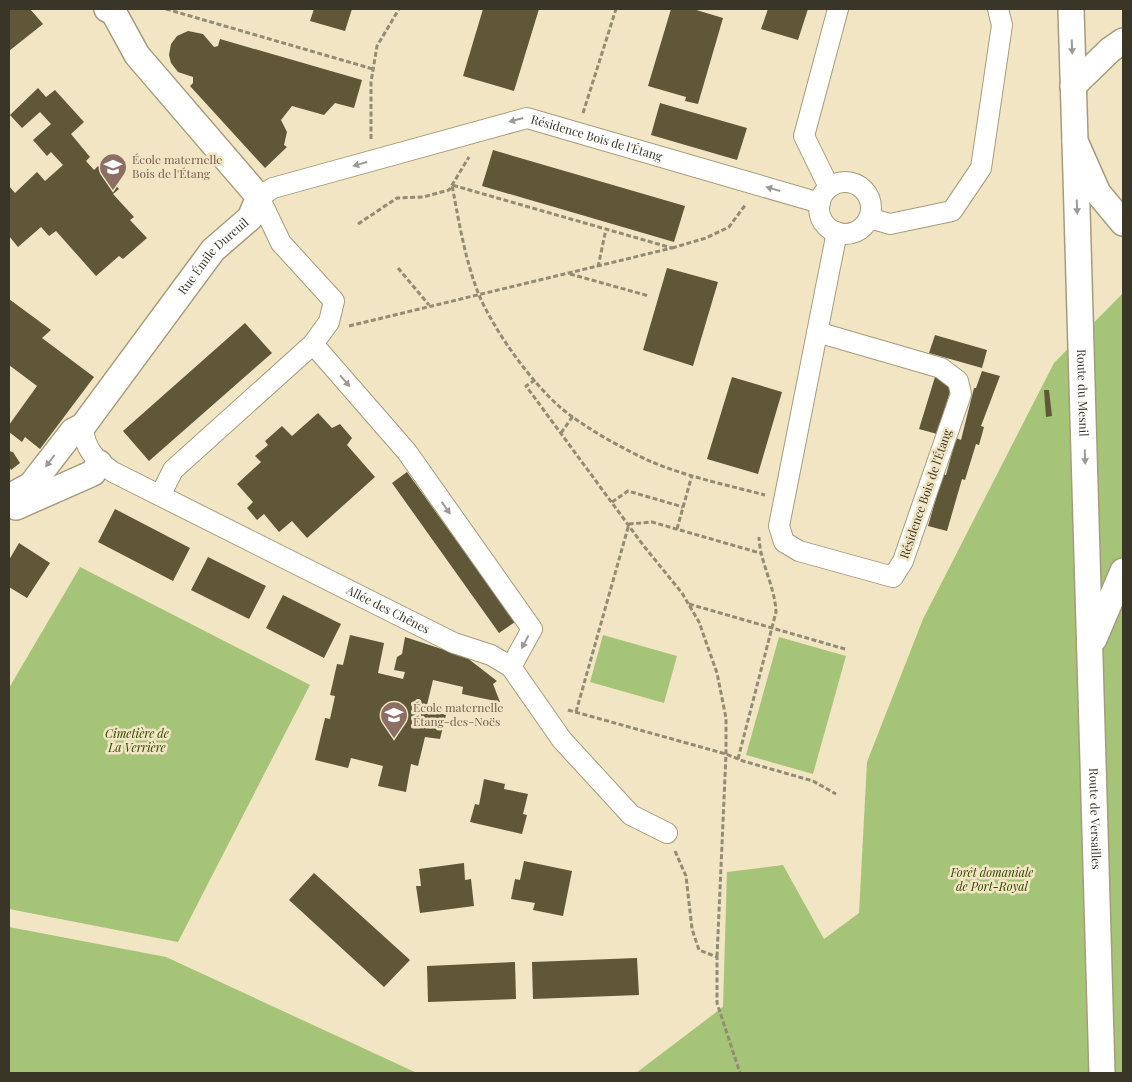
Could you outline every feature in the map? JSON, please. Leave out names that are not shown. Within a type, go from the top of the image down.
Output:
[{"type":"street","points":[[107,9],[114,13],[137,55],[259,197],[281,243],[334,301],[330,322],[313,344],[173,470],[161,494]]},
{"type":"street","points":[[838,9],[804,136],[825,195],[820,210],[825,224],[837,232],[852,233],[865,225],[869,218],[890,224],[952,211],[981,168],[1002,25],[998,9]]},
{"type":"street","points":[[1070,9],[1073,86]]},
{"type":"street","points":[[1073,86],[1110,50],[1123,41]]},
{"type":"street","name":"Route du Mesnil","points":[[1073,86],[1091,646]]},
{"type":"street","name":"Résidence Bois de l'Étang","points":[[259,197],[273,188],[527,118],[754,184],[825,195],[845,182],[861,187],[871,201],[869,218]]},
{"type":"street","points":[[1075,141],[1098,193],[1123,222]]},
{"type":"street","name":"Rue Émile Dureuil","points":[[9,497],[31,485],[73,430],[83,426],[213,250],[250,218],[259,197]]},
{"type":"street","name":"Résidence Bois de l'Étang","points":[[817,332],[941,368],[958,381],[961,394],[903,560],[893,577],[799,551],[784,542],[779,526],[817,332],[837,232]]},
{"type":"street","points":[[313,344],[407,452],[532,629],[511,667]]},
{"type":"street","points":[[9,510],[93,473],[99,463],[87,449],[83,426]]},
{"type":"street","name":"Allée des Chênes","points":[[99,463],[446,639],[491,655],[511,667],[562,740],[631,815],[667,833]]},
{"type":"street","name":"Route de Versailles","points":[[1102,1073],[1091,646],[1123,570]]},
{"type":"path","points":[[166,9],[373,69]]},
{"type":"path","points":[[371,161],[371,82],[373,69],[378,46],[399,9]]},
{"type":"path","points":[[577,132],[616,9]]},
{"type":"path","points":[[358,224],[397,198],[423,197],[449,190],[474,149],[479,131]]},
{"type":"path","points":[[330,322],[344,327],[598,267],[706,238],[729,227],[748,200],[754,184]]},
{"type":"path","points":[[452,185],[672,248]]},
{"type":"path","points":[[452,185],[464,244],[480,296],[506,343],[535,380],[562,408],[652,462],[766,496],[764,504]]},
{"type":"path","points":[[598,267],[606,229]]},
{"type":"path","points":[[398,268],[430,306]]},
{"type":"path","points":[[569,274],[649,296]]},
{"type":"path","points":[[535,380],[526,386],[612,502],[670,575],[699,622],[722,693],[726,754],[716,956],[717,1003],[740,1073]]},
{"type":"path","points":[[561,433],[573,416]]},
{"type":"path","points":[[677,529],[692,475]]},
{"type":"path","points":[[612,502],[628,491],[683,508]]},
{"type":"path","points":[[629,524],[652,522],[760,553]]},
{"type":"path","points":[[576,712],[629,524]]},
{"type":"path","points":[[738,759],[773,628],[775,602],[760,553],[759,532]]},
{"type":"path","points":[[688,604],[845,649]]},
{"type":"path","points":[[559,707],[814,781],[836,794]]},
{"type":"path","points":[[667,833],[686,876],[692,929],[699,950],[716,956]]},
{"type":"green space","name":"Forêt domaniale de Port-Royal","points":[[1123,293],[1123,1073],[636,1073],[723,1007],[727,872],[783,865],[824,939],[859,913],[867,762],[923,619],[1054,363]]},
{"type":"green space","name":"Cimetière de La Verrière","points":[[80,567],[310,685],[178,942],[9,909],[9,688]]},
{"type":"green space","points":[[603,635],[677,656],[664,703],[590,682]]},
{"type":"green space","points":[[779,637],[846,656],[813,774],[746,755]]},
{"type":"green space","points":[[9,927],[166,957],[417,1073],[9,1073]]},
{"type":"building","points":[[9,9],[30,9],[43,24],[9,51]]},
{"type":"building","points":[[314,9],[352,9],[345,31],[310,21]]},
{"type":"building","points":[[483,9],[539,9],[514,91],[463,76]]},
{"type":"building","points":[[671,9],[693,9],[723,18],[698,104],[685,101],[686,97],[648,86]]},
{"type":"building","points":[[768,9],[808,9],[798,40],[761,29]]},
{"type":"building","points":[[188,31],[203,34],[214,47],[218,46],[220,39],[362,80],[354,108],[335,103],[324,115],[292,106],[281,120],[287,132],[284,145],[287,147],[265,168],[190,86],[193,83],[193,77],[178,72],[171,63],[169,55],[171,44],[177,36]]},
{"type":"building","points":[[38,88],[46,97],[55,90],[84,122],[71,134],[90,157],[86,161],[94,170],[98,166],[119,189],[113,194],[134,217],[130,220],[147,238],[123,259],[119,256],[96,276],[56,231],[49,236],[41,227],[18,247],[9,236],[9,186],[15,193],[37,172],[45,181],[63,165],[51,152],[47,156],[33,140],[51,124],[40,112],[22,128],[10,115]]},
{"type":"building","points":[[660,103],[747,128],[737,160],[651,135]]},
{"type":"building","points":[[493,150],[685,206],[674,242],[482,186]]},
{"type":"building","points":[[667,268],[718,282],[693,366],[643,350]]},
{"type":"building","points":[[9,299],[51,330],[42,338],[94,377],[40,449],[25,437],[22,442],[9,432],[9,425],[37,386],[9,365]]},
{"type":"building","points":[[245,323],[272,353],[149,461],[123,431]]},
{"type":"building","points":[[935,335],[987,350],[982,368],[929,353]]},
{"type":"building","points":[[982,371],[1000,376],[981,426],[984,427],[979,445],[976,444],[965,480],[962,479],[947,531],[928,526],[943,474],[946,475],[956,438],[961,440],[974,388],[976,388]]},
{"type":"building","points":[[732,377],[782,392],[758,474],[707,459]]},
{"type":"building","points":[[935,377],[953,382],[937,434],[919,429]]},
{"type":"building","points":[[1044,390],[1049,390],[1052,416],[1046,417]]},
{"type":"building","points":[[318,413],[332,428],[340,424],[352,438],[347,445],[375,477],[307,538],[292,521],[279,532],[264,514],[257,520],[247,508],[253,502],[237,484],[261,462],[255,456],[268,445],[265,441],[282,426],[292,436]]},
{"type":"building","points":[[9,451],[13,452],[20,463],[11,470],[9,466]]},
{"type":"building","points":[[407,472],[515,622],[499,633],[392,483]]},
{"type":"building","points":[[115,509],[190,548],[173,581],[98,542]]},
{"type":"building","points":[[19,543],[50,563],[27,598],[9,587],[9,560]]},
{"type":"building","points":[[208,557],[266,586],[249,619],[191,590]]},
{"type":"building","points":[[283,595],[341,624],[324,658],[266,628]]},
{"type":"building","points":[[350,635],[384,643],[378,673],[403,679],[405,672],[394,670],[397,657],[402,654],[405,637],[466,657],[497,681],[493,684],[500,702],[462,694],[463,687],[433,680],[426,709],[446,715],[440,739],[425,737],[418,766],[411,764],[406,792],[378,786],[383,766],[351,758],[348,768],[315,760],[325,718],[330,719],[335,696],[330,695],[337,664],[343,665]]},
{"type":"building","points":[[484,779],[505,784],[504,789],[528,794],[523,814],[527,815],[522,834],[470,822],[475,804],[479,805]]},
{"type":"building","points":[[524,861],[572,871],[563,916],[533,910],[535,903],[511,899],[515,879],[520,880]]},
{"type":"building","points":[[464,863],[465,880],[471,879],[474,906],[420,913],[416,886],[421,886],[419,869]]},
{"type":"building","points":[[314,873],[410,960],[384,987],[289,900]]},
{"type":"building","points":[[637,958],[639,995],[533,999],[532,962]]},
{"type":"building","points":[[515,962],[516,999],[428,1002],[427,966]]},
{"type":"place","name":"École maternelle Bois de l'Étang","points":[[113,191]]},
{"type":"place","name":"École maternelle Étang-des-Noës","points":[[394,739]]}]
